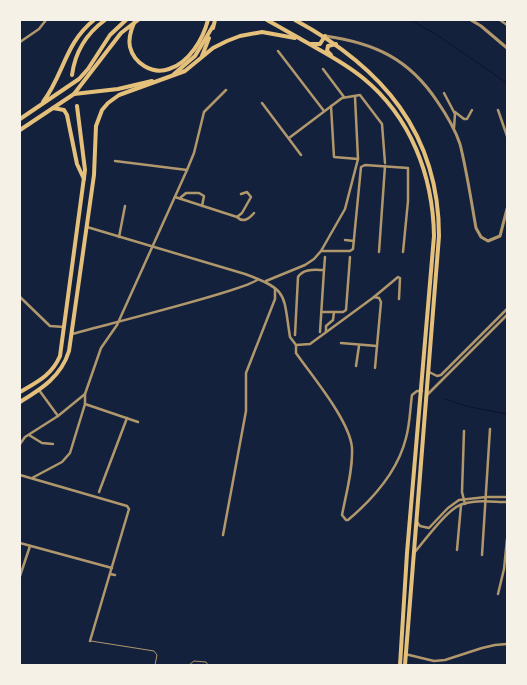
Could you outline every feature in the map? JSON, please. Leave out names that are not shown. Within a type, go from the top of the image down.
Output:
[{"type":"main road","points":[[41,105],[54,85],[77,37],[94,20]]},
{"type":"main road","points":[[72,75],[75,59],[84,42],[105,20]]},
{"type":"main road","points":[[20,119],[84,75],[110,35],[126,20]]},
{"type":"main road","points":[[136,21],[130,38],[130,48],[144,66],[162,71],[177,65],[189,55],[201,37],[208,20]]},
{"type":"main road","points":[[201,58],[215,20]]},
{"type":"main road","points":[[267,20],[334,58],[364,78],[394,107],[421,160],[430,192],[434,236],[400,665]]},
{"type":"main road","points":[[295,20],[325,36],[336,44],[363,66],[399,103],[418,138],[431,174],[438,204],[440,236],[405,665]]},
{"type":"main road","points":[[20,130],[74,94],[121,33],[136,21]]},
{"type":"main road","points":[[74,94],[118,89],[175,73],[195,56],[213,26]]},
{"type":"main road","points":[[20,402],[39,390],[55,377],[64,364],[69,351],[94,176],[96,126],[102,110],[114,98],[185,71],[201,58],[227,41],[253,33],[272,33],[299,39]]},
{"type":"main road","points":[[306,42],[320,44],[325,36]]},
{"type":"main road","points":[[334,58],[326,48],[330,45],[336,44]]},
{"type":"main road","points":[[20,392],[45,377],[56,365],[60,356],[84,179],[85,159],[77,106]]},
{"type":"main road","points":[[53,108],[64,110],[67,115],[77,164],[84,179]]},
{"type":"street","points":[[20,42],[40,29],[46,20]]},
{"type":"street","points":[[471,20],[481,26],[507,48]]},
{"type":"street","points":[[500,20],[507,25]]},
{"type":"street","points":[[325,36],[358,42],[376,48],[404,64],[425,83],[454,129],[462,153],[476,228],[481,237],[488,241],[500,236],[507,209]]},
{"type":"street","points":[[278,51],[324,111]]},
{"type":"street","points":[[323,69],[345,98]]},
{"type":"street","points":[[32,478],[68,458],[74,444],[85,404],[85,394],[102,348],[115,330],[187,170],[194,153],[204,112],[226,90]]},
{"type":"street","points":[[444,94],[454,112],[456,121],[454,129]]},
{"type":"street","points":[[265,282],[310,263],[321,251],[345,209],[358,159],[361,95],[345,98],[331,106],[290,138]]},
{"type":"street","points":[[355,97],[360,104],[382,124],[385,163]]},
{"type":"street","points":[[262,102],[290,138],[301,155]]},
{"type":"street","points":[[331,106],[334,157],[358,159]]},
{"type":"street","points":[[454,112],[465,120],[469,118],[472,110]]},
{"type":"street","points":[[498,110],[507,136]]},
{"type":"street","points":[[115,161],[187,170]]},
{"type":"street","points":[[321,251],[351,251],[354,248],[361,168],[365,165],[406,167],[409,170],[403,252]]},
{"type":"street","points":[[379,252],[385,166]]},
{"type":"street","points":[[237,217],[242,213],[251,197],[247,192],[241,194]]},
{"type":"street","points":[[180,198],[186,193],[199,193],[204,196],[202,206]]},
{"type":"street","points":[[175,197],[237,217],[241,220],[246,220],[254,213]]},
{"type":"street","points":[[119,237],[125,206]]},
{"type":"street","points":[[86,227],[258,278],[275,288],[283,296],[290,337],[296,345],[296,353],[338,414],[349,435],[352,455],[342,515],[346,520],[375,496],[406,437],[412,395],[416,391],[422,391]]},
{"type":"street","points":[[345,240],[354,241]]},
{"type":"street","points":[[320,332],[325,257]]},
{"type":"street","points":[[322,312],[344,312],[347,309],[350,257]]},
{"type":"street","points":[[295,336],[299,275],[310,270],[324,270]]},
{"type":"street","points":[[296,345],[307,346],[374,297],[398,277],[400,278],[399,299]]},
{"type":"street","points":[[71,334],[221,294],[251,284],[258,278]]},
{"type":"street","points":[[223,535],[246,411],[246,373],[275,299],[275,288]]},
{"type":"street","points":[[20,297],[50,326],[64,327]]},
{"type":"street","points":[[374,297],[379,298],[381,302],[375,368]]},
{"type":"street","points":[[428,372],[436,376],[441,375],[507,309]]},
{"type":"street","points":[[326,333],[326,327],[333,320],[334,312]]},
{"type":"street","points":[[426,396],[507,315]]},
{"type":"street","points":[[341,344],[377,346]]},
{"type":"street","points":[[356,366],[359,346]]},
{"type":"street","points":[[39,390],[58,416]]},
{"type":"street","points":[[20,444],[29,435],[58,416],[85,394]]},
{"type":"street","points":[[85,404],[138,422]]},
{"type":"street","points":[[99,492],[127,418]]},
{"type":"street","points":[[482,555],[490,429]]},
{"type":"street","points":[[464,432],[462,492],[465,504]]},
{"type":"street","points":[[29,435],[42,443],[54,444]]},
{"type":"street","points":[[20,475],[127,506],[129,509],[90,641]]},
{"type":"street","points":[[416,522],[420,526],[429,528],[454,503],[464,498],[507,497]]},
{"type":"street","points":[[413,554],[452,511],[461,505],[486,502],[507,502]]},
{"type":"street","points":[[457,550],[461,505]]},
{"type":"street","points":[[498,594],[504,569],[507,539]]},
{"type":"street","points":[[20,544],[112,568]]},
{"type":"street","points":[[20,576],[30,546]]},
{"type":"street","points":[[110,574],[115,575]]},
{"type":"street","points":[[401,652],[434,661],[445,660],[495,644],[507,644]]},
{"type":"lane","points":[[90,641],[154,651],[157,655],[155,665]]},
{"type":"lane","points":[[189,665],[194,661],[206,662],[208,665]]},
{"type":"waterway","points":[[410,20],[434,33],[507,83]]},
{"type":"waterway","points":[[445,399],[470,407],[507,414]]}]
